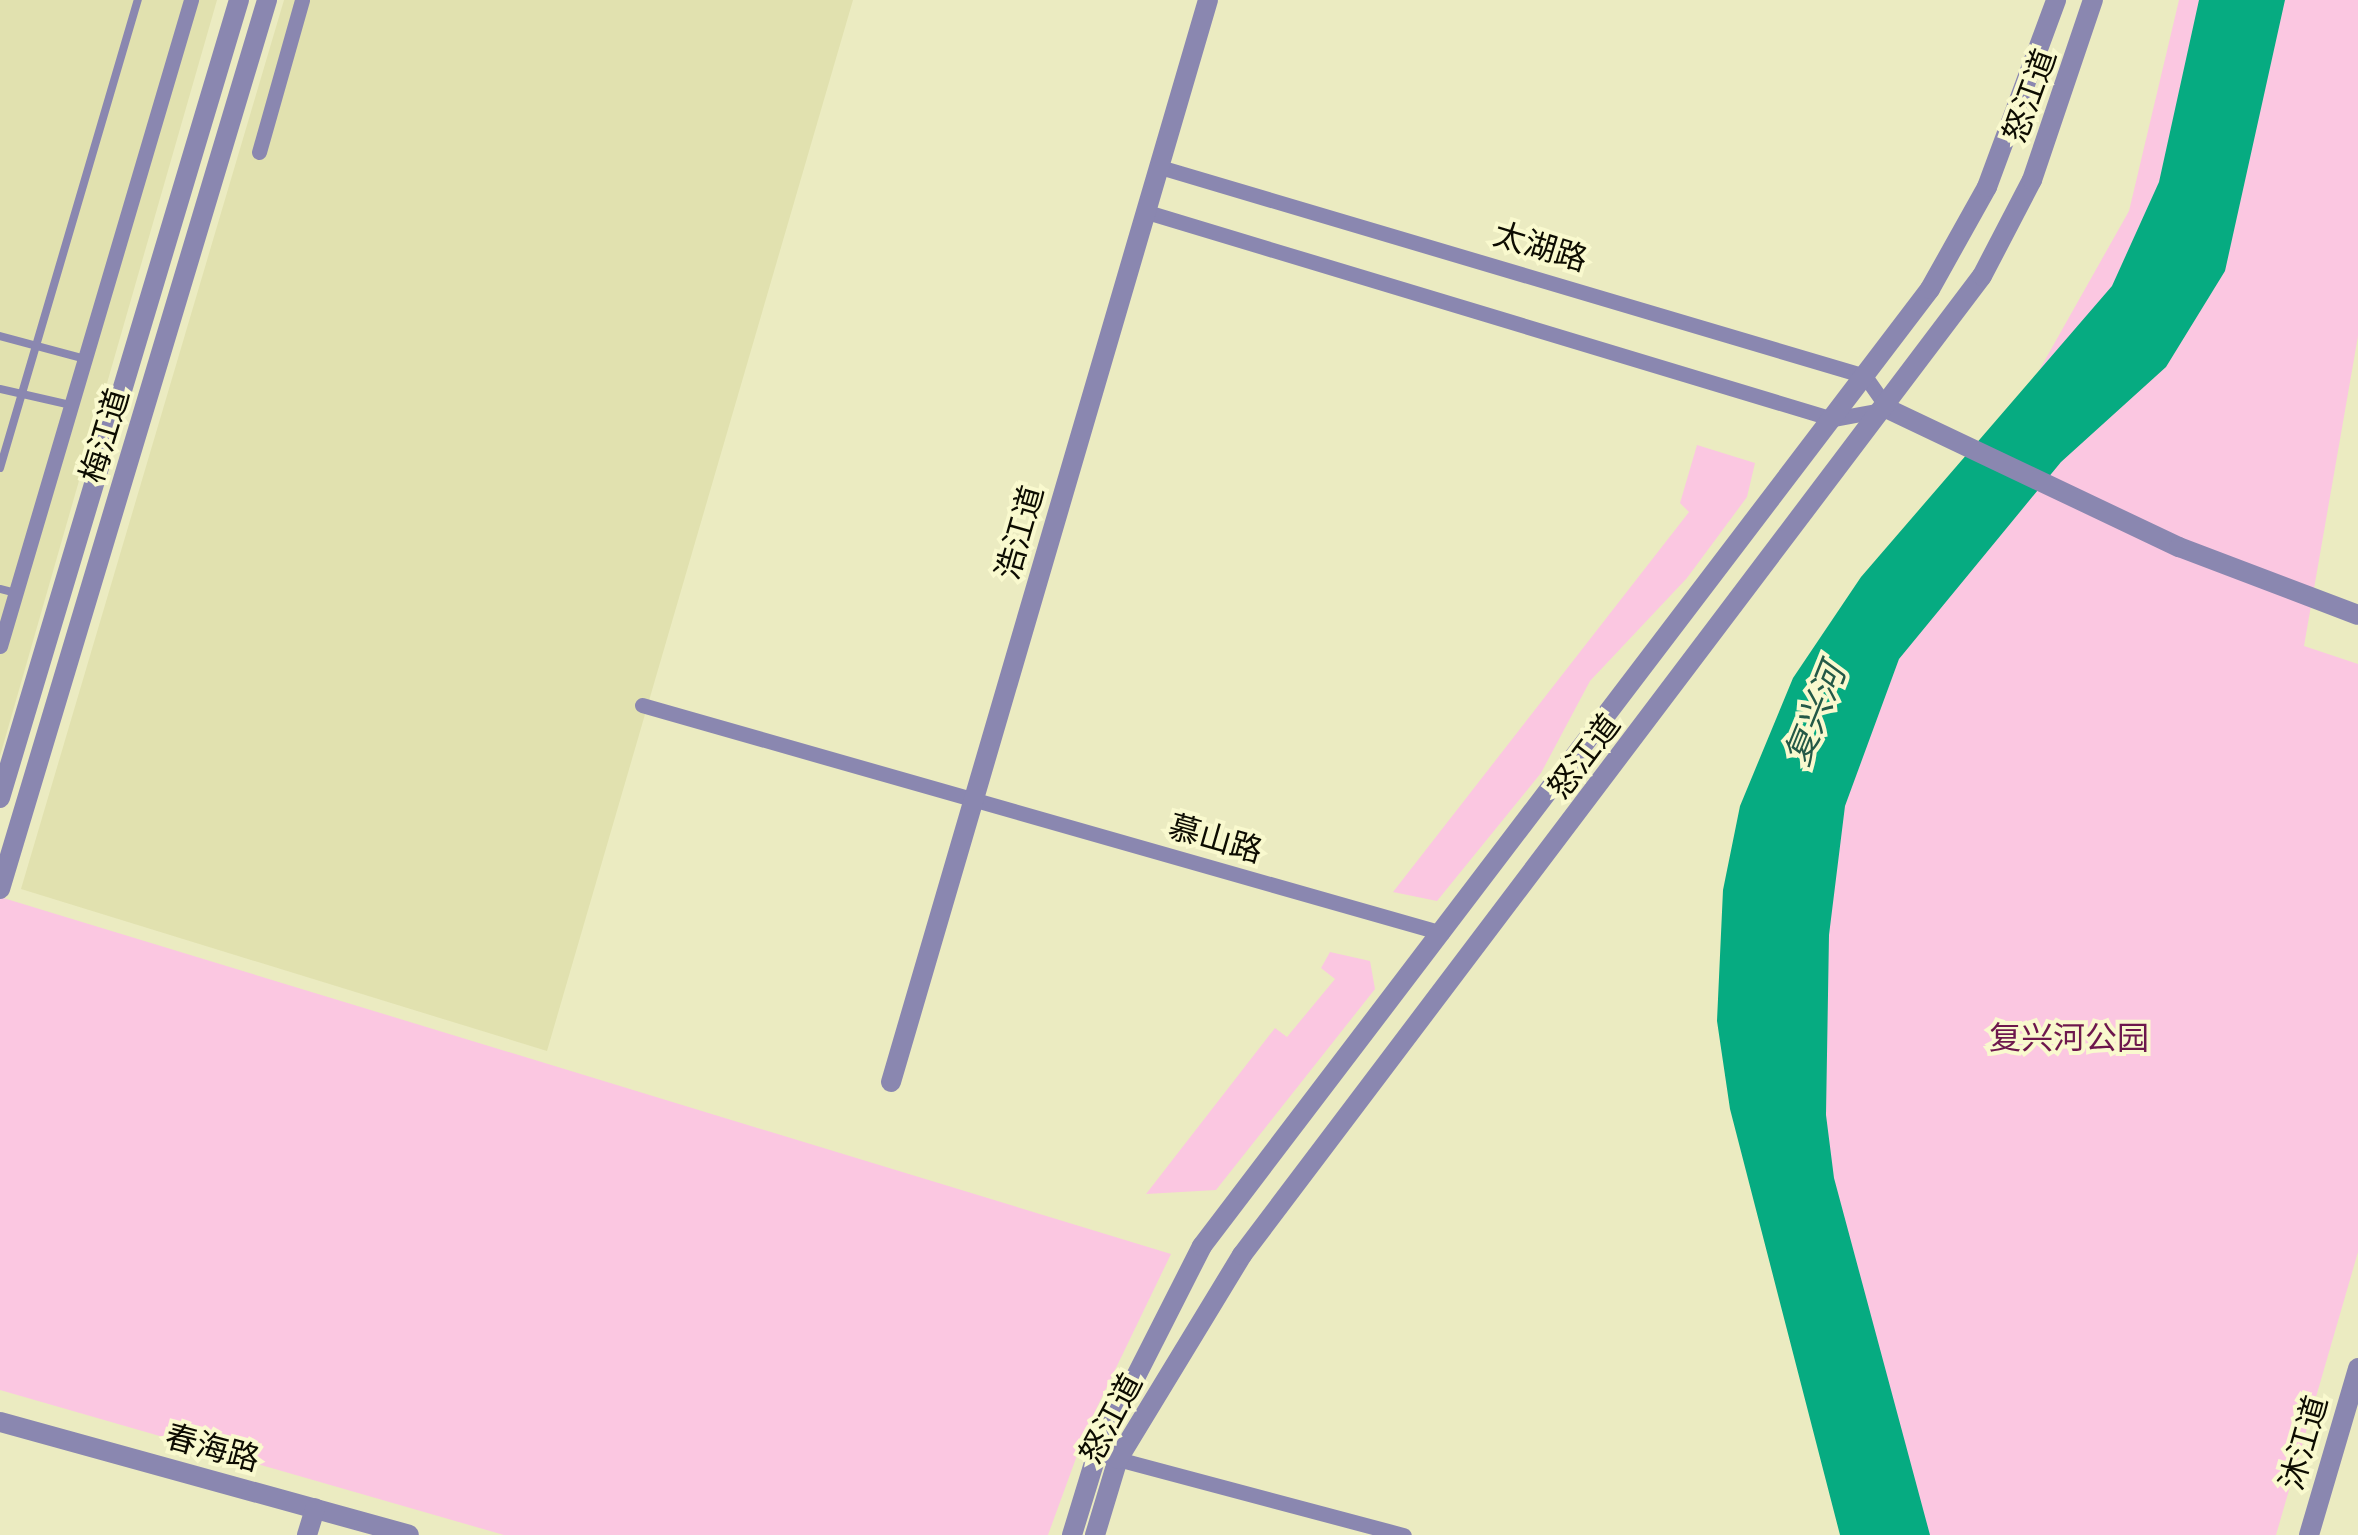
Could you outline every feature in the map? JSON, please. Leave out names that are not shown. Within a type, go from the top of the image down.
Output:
[{"type":"street","points":[[1,640],[8,591],[71,405],[190,0]]},
{"type":"street","name":"梅江道","points":[[0,798],[239,0]]},
{"type":"street","name":"梅江道","points":[[0,889],[268,0]]},
{"type":"street","points":[[259,152],[302,0]]},
{"type":"street","name":"浩江道","points":[[891,1082],[1208,0]]},
{"type":"street","name":"怒江道","points":[[1072,1535],[1202,1246],[1930,289],[1987,187],[2056,0]]},
{"type":"street","name":"怒江道","points":[[1094,1535],[1107,1456],[1242,1255],[1888,409],[1982,276],[2032,180],[2093,0]]},
{"type":"street","name":"太湖路","points":[[1160,167],[1865,376]]},
{"type":"street","points":[[1147,212],[1833,419],[1888,409],[1949,431],[2076,491],[2179,547],[2358,615]]},
{"type":"street","points":[[1865,376],[1888,409]]},
{"type":"street","name":"慕山路","points":[[642,705],[1442,934]]},
{"type":"street","name":"沐江道","points":[[2309,1535],[2358,1368]]},
{"type":"street","name":"春海路","points":[[0,1422],[315,1508],[358,1528],[409,1535]]},
{"type":"street","points":[[1107,1456],[1404,1535]]},
{"type":"street","points":[[307,1535],[315,1508]]},
{"type":"lane","points":[[0,468],[138,0]]},
{"type":"lane","points":[[0,336],[85,359]]},
{"type":"lane","points":[[0,388],[71,405]]},
{"type":"shaded area","points":[[0,0],[217,0],[0,756]]},
{"type":"shaded area","points":[[284,0],[853,0],[547,1051],[21,889]]},
{"type":"green space","name":"复兴河公园","points":[[2179,0],[2358,0],[2358,336],[2304,646],[2358,664],[2358,1252],[2276,1535],[1888,1535],[1770,1040],[1842,720],[2129,211]]},
{"type":"green space","points":[[1697,445],[1755,463],[1747,497],[1687,578],[1590,681],[1541,773],[1437,901],[1393,892],[1689,512],[1680,503]]},
{"type":"green space","points":[[0,897],[1171,1254],[1087,1428],[1048,1535],[504,1535],[0,1390]]},
{"type":"green space","points":[[1330,952],[1370,961],[1375,989],[1216,1190],[1146,1194],[1275,1028],[1287,1037],[1335,979],[1321,968]]},
{"type":"water","name":"复兴河","points":[[2199,0],[2285,0],[2225,271],[2166,367],[2061,462],[1899,659],[1845,806],[1829,935],[1826,1115],[1834,1178],[1930,1535],[1840,1535],[1730,1109],[1717,1021],[1723,890],[1740,806],[1793,678],[1861,577],[2112,286],[2159,182]]}]
